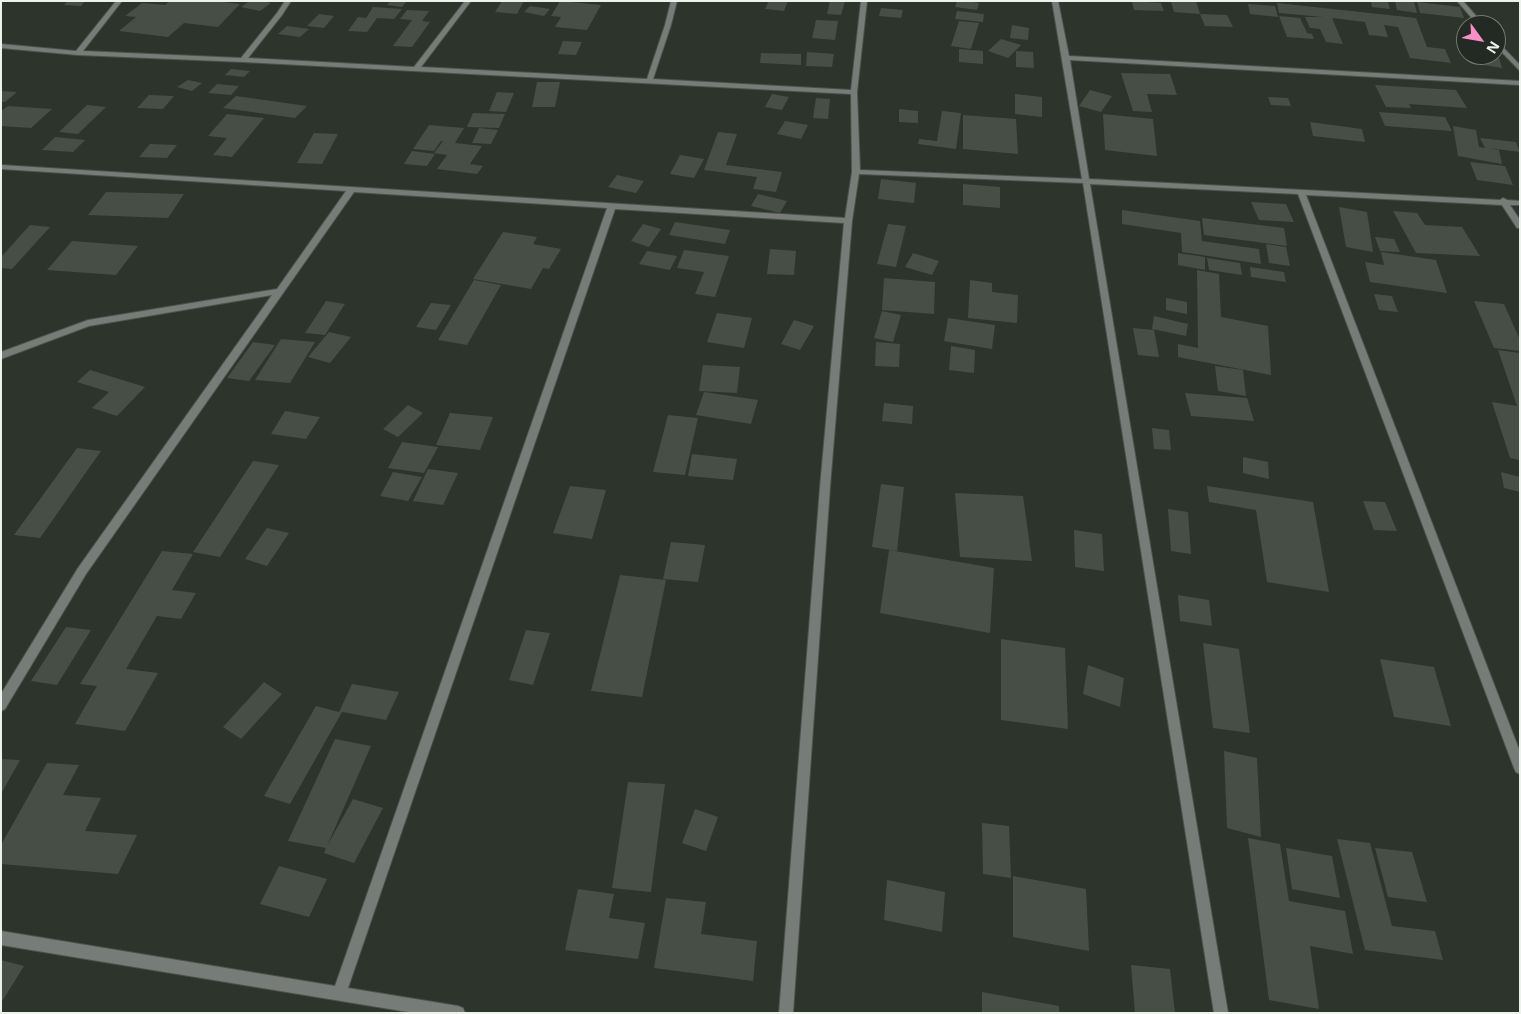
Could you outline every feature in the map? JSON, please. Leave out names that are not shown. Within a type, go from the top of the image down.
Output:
[{"type":"street","points":[[78,53],[119,1]]},
{"type":"street","points":[[243,60],[280,14],[288,1]]},
{"type":"street","points":[[416,69],[468,1]]},
{"type":"street","points":[[648,82],[668,25],[674,1]]},
{"type":"street","points":[[786,1013],[825,487],[848,221],[856,172],[854,92],[864,1]]},
{"type":"street","points":[[1055,1],[1066,58],[1221,1013]]},
{"type":"street","points":[[1460,1],[1472,15]]},
{"type":"street","points":[[1,46],[78,53],[854,92]]},
{"type":"street","points":[[1506,53],[1520,69]]},
{"type":"street","points":[[1066,58],[1520,83]]},
{"type":"street","points":[[1,167],[848,221]]},
{"type":"street","points":[[856,172],[1086,180],[1520,202]]},
{"type":"street","points":[[1,705],[82,571],[351,190]]},
{"type":"street","points":[[1301,191],[1520,768]]},
{"type":"street","points":[[1503,200],[1520,226]]},
{"type":"street","points":[[339,993],[612,206]]},
{"type":"street","points":[[1,356],[88,323],[280,291]]},
{"type":"street","points":[[1,938],[458,1013]]},
{"type":"building","points":[[68,1],[85,1],[81,6],[64,5]]},
{"type":"building","points":[[170,1],[213,1],[240,4],[218,27],[184,23],[168,37],[119,31],[136,17],[125,16],[142,3],[165,5]]},
{"type":"building","points":[[249,1],[271,3],[260,11],[241,7]]},
{"type":"building","points":[[391,1],[407,1],[402,7],[387,5]]},
{"type":"building","points":[[502,1],[524,1],[517,14],[495,12]]},
{"type":"building","points":[[560,1],[601,5],[587,30],[555,27],[561,17],[551,16]]},
{"type":"building","points":[[769,1],[788,1],[784,11],[765,9]]},
{"type":"building","points":[[830,1],[845,1],[841,15],[827,14]]},
{"type":"building","points":[[957,1],[979,3],[977,10],[955,7]]},
{"type":"building","points":[[1132,1],[1161,3],[1164,11],[1134,10]]},
{"type":"building","points":[[1196,1],[1200,14],[1174,12],[1171,2]]},
{"type":"building","points":[[1371,1],[1388,2],[1390,9],[1372,7]]},
{"type":"building","points":[[1395,1],[1414,1],[1417,13],[1397,10]]},
{"type":"building","points":[[1417,2],[1460,7],[1463,15],[1456,15],[1456,17],[1420,13]]},
{"type":"building","points":[[1277,3],[1416,18],[1427,47],[1445,49],[1451,63],[1410,58],[1398,27],[1384,25],[1388,37],[1369,35],[1365,22],[1332,18],[1343,44],[1326,42],[1320,29],[1310,28],[1305,17],[1323,17],[1279,13]]},
{"type":"building","points":[[1248,4],[1275,6],[1278,17],[1250,14]]},
{"type":"building","points":[[530,6],[550,9],[544,16],[524,12]]},
{"type":"building","points":[[373,7],[402,9],[394,19],[377,18],[367,32],[348,31],[358,17],[366,18]]},
{"type":"building","points":[[881,8],[903,10],[901,18],[879,16]]},
{"type":"building","points":[[407,10],[429,11],[422,21],[430,22],[412,47],[393,46],[412,20],[400,19]]},
{"type":"building","points":[[957,11],[984,14],[983,22],[955,19]]},
{"type":"building","points":[[319,14],[334,16],[324,28],[307,26]]},
{"type":"building","points":[[1200,14],[1227,15],[1233,27],[1205,26]]},
{"type":"building","points":[[1279,16],[1300,18],[1307,33],[1312,34],[1314,39],[1287,37]]},
{"type":"building","points":[[816,20],[838,21],[835,40],[812,38]]},
{"type":"building","points":[[959,21],[979,23],[971,49],[951,46]]},
{"type":"building","points":[[1012,25],[1029,28],[1028,40],[1010,38]]},
{"type":"building","points":[[287,26],[309,29],[300,37],[278,34]]},
{"type":"building","points":[[1001,39],[1021,45],[1008,58],[988,51]]},
{"type":"building","points":[[563,41],[582,42],[576,55],[558,54]]},
{"type":"building","points":[[959,49],[983,51],[983,64],[959,62]]},
{"type":"building","points":[[1016,51],[1033,52],[1034,68],[1016,67]]},
{"type":"building","points":[[807,52],[834,54],[832,67],[806,66]]},
{"type":"building","points":[[761,53],[801,54],[801,65],[760,63]]},
{"type":"building","points":[[1484,65],[1501,65],[1502,68]]},
{"type":"building","points":[[231,69],[250,71],[244,77],[225,75]]},
{"type":"building","points":[[1121,73],[1170,74],[1177,95],[1147,94],[1152,112],[1133,111]]},
{"type":"building","points":[[188,80],[202,83],[192,91],[177,87]]},
{"type":"building","points":[[537,82],[560,82],[555,107],[532,107]]},
{"type":"building","points":[[217,84],[239,86],[231,95],[208,93]]},
{"type":"building","points":[[1375,85],[1456,90],[1467,108],[1409,104],[1411,108],[1386,107]]},
{"type":"building","points":[[1090,90],[1112,96],[1101,112],[1079,106]]},
{"type":"building","points":[[1,91],[17,92],[5,102],[1,102]]},
{"type":"building","points":[[497,92],[514,93],[506,112],[489,111]]},
{"type":"building","points":[[772,94],[789,97],[782,110],[765,107]]},
{"type":"building","points":[[1015,94],[1042,97],[1042,117],[1015,114]]},
{"type":"building","points":[[149,95],[174,96],[163,109],[137,108]]},
{"type":"building","points":[[236,96],[307,106],[295,118],[223,108]]},
{"type":"building","points":[[1268,97],[1288,98],[1291,106],[1271,105]]},
{"type":"building","points":[[816,98],[830,99],[828,119],[813,118]]},
{"type":"building","points":[[87,105],[106,107],[78,134],[59,132]]},
{"type":"building","points":[[8,106],[52,109],[31,128],[1,126],[1,111]]},
{"type":"building","points":[[899,109],[918,111],[918,123],[899,122]]},
{"type":"building","points":[[942,111],[961,113],[956,149],[918,144],[919,139],[937,141]]},
{"type":"building","points":[[1379,112],[1445,117],[1452,131],[1385,126]]},
{"type":"building","points":[[473,113],[505,114],[499,128],[467,127]]},
{"type":"building","points":[[227,114],[264,118],[232,157],[213,155],[227,138],[208,136]]},
{"type":"building","points":[[1103,114],[1153,119],[1157,156],[1105,150]]},
{"type":"building","points":[[963,115],[1016,119],[1018,154],[963,149]]},
{"type":"building","points":[[785,121],[808,125],[801,139],[777,134]]},
{"type":"building","points":[[1310,122],[1362,129],[1365,142],[1313,136]]},
{"type":"building","points":[[429,125],[464,128],[455,143],[482,146],[470,164],[483,166],[477,174],[437,169],[447,155],[434,153],[443,141],[434,151],[413,149]]},
{"type":"building","points":[[1453,126],[1476,130],[1479,147],[1485,148],[1480,138],[1516,142],[1520,152],[1488,148],[1499,150],[1502,164],[1458,156]]},
{"type":"building","points":[[479,128],[498,130],[491,144],[472,143]]},
{"type":"building","points":[[718,132],[737,134],[726,165],[782,172],[776,192],[753,189],[757,177],[704,170]]},
{"type":"building","points":[[314,133],[338,134],[322,164],[297,163]]},
{"type":"building","points":[[55,137],[85,140],[73,152],[42,150]]},
{"type":"building","points":[[150,144],[177,145],[167,158],[139,157]]},
{"type":"building","points":[[412,151],[435,154],[427,166],[404,164]]},
{"type":"building","points":[[680,155],[704,159],[694,178],[670,174]]},
{"type":"building","points":[[1470,162],[1505,166],[1513,185],[1477,180]]},
{"type":"building","points":[[617,175],[644,181],[636,193],[608,187]]},
{"type":"building","points":[[881,179],[916,183],[914,203],[878,199]]},
{"type":"building","points":[[963,184],[1000,187],[1000,208],[963,205]]},
{"type":"building","points":[[106,192],[184,194],[168,218],[88,215]]},
{"type":"building","points":[[758,194],[787,201],[780,213],[751,206]]},
{"type":"building","points":[[1251,202],[1286,204],[1294,222],[1259,220]]},
{"type":"building","points":[[1339,207],[1367,212],[1373,252],[1346,247]]},
{"type":"building","points":[[1122,210],[1200,221],[1202,241],[1259,249],[1261,264],[1182,252],[1181,233],[1122,224]]},
{"type":"building","points":[[1393,211],[1417,213],[1425,225],[1462,227],[1480,256],[1416,253]]},
{"type":"building","points":[[1202,218],[1284,228],[1287,246],[1204,235]]},
{"type":"building","points":[[675,222],[730,230],[725,244],[669,235]]},
{"type":"building","points":[[643,224],[661,229],[649,247],[631,241]]},
{"type":"building","points":[[888,224],[906,226],[896,267],[877,264]]},
{"type":"building","points":[[30,225],[50,227],[12,269],[1,268],[1,257]]},
{"type":"building","points":[[503,232],[537,237],[533,244],[561,249],[549,269],[543,268],[531,289],[473,279]]},
{"type":"building","points":[[1375,237],[1394,239],[1400,252],[1380,251]]},
{"type":"building","points":[[72,241],[138,246],[116,275],[47,270]]},
{"type":"building","points":[[1266,244],[1286,247],[1290,266],[1269,263]]},
{"type":"building","points":[[770,249],[796,251],[794,275],[767,274]]},
{"type":"building","points":[[684,250],[729,256],[715,297],[695,294],[704,272],[677,268]]},
{"type":"building","points":[[647,251],[677,256],[670,270],[639,264]]},
{"type":"building","points":[[1381,252],[1436,260],[1447,293],[1370,282],[1365,262],[1384,265]]},
{"type":"building","points":[[913,253],[939,261],[932,275],[905,267]]},
{"type":"building","points":[[1178,253],[1205,257],[1205,270],[1178,265]]},
{"type":"building","points":[[1207,258],[1240,263],[1242,275],[1209,270]]},
{"type":"building","points":[[1250,267],[1284,272],[1286,282],[1251,277]]},
{"type":"building","points":[[1197,270],[1219,274],[1221,317],[1268,326],[1271,375],[1178,357],[1178,344],[1198,348]]},
{"type":"building","points":[[884,278],[935,282],[934,314],[882,310]]},
{"type":"building","points":[[474,280],[501,285],[467,345],[438,340]]},
{"type":"building","points":[[970,280],[992,283],[992,292],[1018,295],[1017,323],[968,318]]},
{"type":"building","points":[[1374,294],[1392,296],[1398,312],[1379,310]]},
{"type":"building","points":[[1166,298],[1187,302],[1187,314],[1166,310]]},
{"type":"building","points":[[326,301],[345,304],[325,335],[305,333]]},
{"type":"building","points":[[1474,301],[1504,304],[1520,340],[1520,351],[1494,348]]},
{"type":"building","points":[[431,303],[451,305],[436,330],[416,327]]},
{"type":"building","points":[[882,311],[901,315],[893,342],[874,338]]},
{"type":"building","points":[[717,313],[752,318],[744,348],[707,342]]},
{"type":"building","points":[[1154,316],[1188,324],[1186,336],[1152,329]]},
{"type":"building","points":[[948,318],[995,325],[992,349],[944,341]]},
{"type":"building","points":[[794,320],[814,326],[800,350],[781,344]]},
{"type":"building","points":[[1133,328],[1154,330],[1159,357],[1138,355]]},
{"type":"building","points":[[329,332],[351,337],[330,363],[308,357]]},
{"type":"building","points":[[281,339],[315,342],[290,383],[255,380]]},
{"type":"building","points":[[253,342],[275,345],[249,381],[227,378]]},
{"type":"building","points":[[876,342],[900,344],[899,367],[875,366]]},
{"type":"building","points":[[951,346],[975,350],[974,373],[949,370]]},
{"type":"building","points":[[1498,350],[1520,353],[1520,460],[1510,458],[1492,402],[1517,406]]},
{"type":"building","points":[[703,365],[740,367],[737,393],[699,391]]},
{"type":"building","points":[[1215,366],[1243,370],[1246,396],[1218,391]]},
{"type":"building","points":[[90,370],[145,387],[117,416],[92,408],[109,392],[77,382]]},
{"type":"building","points":[[704,392],[758,400],[751,424],[696,415]]},
{"type":"building","points":[[1185,393],[1247,398],[1254,421],[1191,416]]},
{"type":"building","points":[[884,403],[913,406],[912,424],[882,421]]},
{"type":"building","points":[[408,405],[423,413],[398,437],[383,429]]},
{"type":"building","points":[[285,411],[320,417],[306,439],[271,434]]},
{"type":"building","points":[[450,413],[493,417],[480,450],[436,445]]},
{"type":"building","points":[[668,415],[698,418],[685,475],[653,472]]},
{"type":"building","points":[[1152,428],[1169,430],[1171,450],[1154,449]]},
{"type":"building","points":[[402,442],[438,447],[424,473],[388,468]]},
{"type":"building","points":[[77,448],[101,451],[40,538],[14,535]]},
{"type":"building","points":[[692,454],[737,459],[733,480],[688,476]]},
{"type":"building","points":[[1243,457],[1268,462],[1269,479],[1243,473]]},
{"type":"building","points":[[253,461],[279,465],[220,557],[193,552]]},
{"type":"building","points":[[428,469],[458,473],[443,505],[413,501]]},
{"type":"building","points":[[393,472],[422,477],[408,501],[380,496]]},
{"type":"building","points":[[1501,472],[1520,477],[1520,492],[1504,488]]},
{"type":"building","points":[[881,484],[904,487],[897,551],[872,547]]},
{"type":"building","points":[[570,486],[606,490],[592,539],[553,533]]},
{"type":"building","points":[[1207,486],[1313,502],[1329,592],[1267,582],[1256,510],[1209,502]]},
{"type":"building","points":[[955,493],[1023,496],[1032,561],[960,557]]},
{"type":"building","points":[[1363,501],[1385,502],[1397,531],[1374,530]]},
{"type":"building","points":[[1168,509],[1188,512],[1191,554],[1171,551]]},
{"type":"building","points":[[267,528],[289,533],[267,566],[245,559]]},
{"type":"building","points":[[1074,530],[1102,534],[1104,571],[1075,567]]},
{"type":"building","points":[[671,542],[705,545],[698,582],[663,579]]},
{"type":"building","points":[[889,550],[994,568],[990,633],[880,613]]},
{"type":"building","points":[[162,551],[193,554],[172,590],[196,593],[181,619],[157,616],[126,669],[158,673],[125,731],[75,724],[97,686],[80,684]]},
{"type":"building","points":[[620,575],[666,580],[642,697],[591,691]]},
{"type":"building","points":[[1178,595],[1209,600],[1212,626],[1180,621]]},
{"type":"building","points":[[66,627],[91,630],[57,685],[31,681]]},
{"type":"building","points":[[526,630],[550,633],[533,685],[509,680]]},
{"type":"building","points":[[1001,639],[1065,648],[1068,729],[1001,720]]},
{"type":"building","points":[[1203,643],[1239,649],[1250,733],[1213,728]]},
{"type":"building","points":[[1380,659],[1434,667],[1451,726],[1394,717]]},
{"type":"building","points":[[1088,665],[1124,678],[1120,707],[1083,694]]},
{"type":"building","points":[[264,682],[282,694],[241,739],[223,727]]},
{"type":"building","points":[[352,684],[399,692],[386,720],[342,712],[290,804],[264,796],[316,706],[339,712]]},
{"type":"building","points":[[335,739],[371,746],[327,846],[353,799],[383,808],[354,863],[324,853],[326,848],[288,841]]},
{"type":"building","points":[[1224,751],[1257,758],[1261,837],[1227,828]]},
{"type":"building","points":[[1,759],[20,760],[1,794]]},
{"type":"building","points":[[47,763],[79,765],[63,795],[101,798],[85,831],[137,835],[118,874],[1,864],[1,845]]},
{"type":"building","points":[[628,782],[665,784],[651,892],[612,888]]},
{"type":"building","points":[[695,809],[718,817],[706,851],[682,843]]},
{"type":"building","points":[[982,823],[1009,826],[1011,878],[983,874]]},
{"type":"building","points":[[1248,838],[1280,844],[1289,901],[1345,911],[1353,954],[1310,946],[1319,1009],[1269,1000]]},
{"type":"building","points":[[1337,839],[1370,843],[1392,926],[1435,931],[1443,960],[1365,950]]},
{"type":"building","points":[[1286,848],[1332,856],[1340,898],[1292,889]]},
{"type":"building","points":[[1375,848],[1412,852],[1427,902],[1388,897]]},
{"type":"building","points":[[279,866],[327,879],[309,917],[260,904]]},
{"type":"building","points":[[1013,876],[1086,889],[1089,951],[1013,937]]},
{"type":"building","points":[[887,880],[945,892],[942,932],[884,920]]},
{"type":"building","points":[[578,889],[614,894],[609,918],[645,923],[638,959],[565,950]]},
{"type":"building","points":[[666,898],[706,902],[701,934],[757,941],[753,981],[654,968]]},
{"type":"building","points":[[1,960],[24,966],[1,1003]]},
{"type":"building","points":[[1131,965],[1170,969],[1175,1013],[1135,1013]]},
{"type":"building","points":[[982,992],[1059,1006],[1059,1013],[982,1013]]}]
